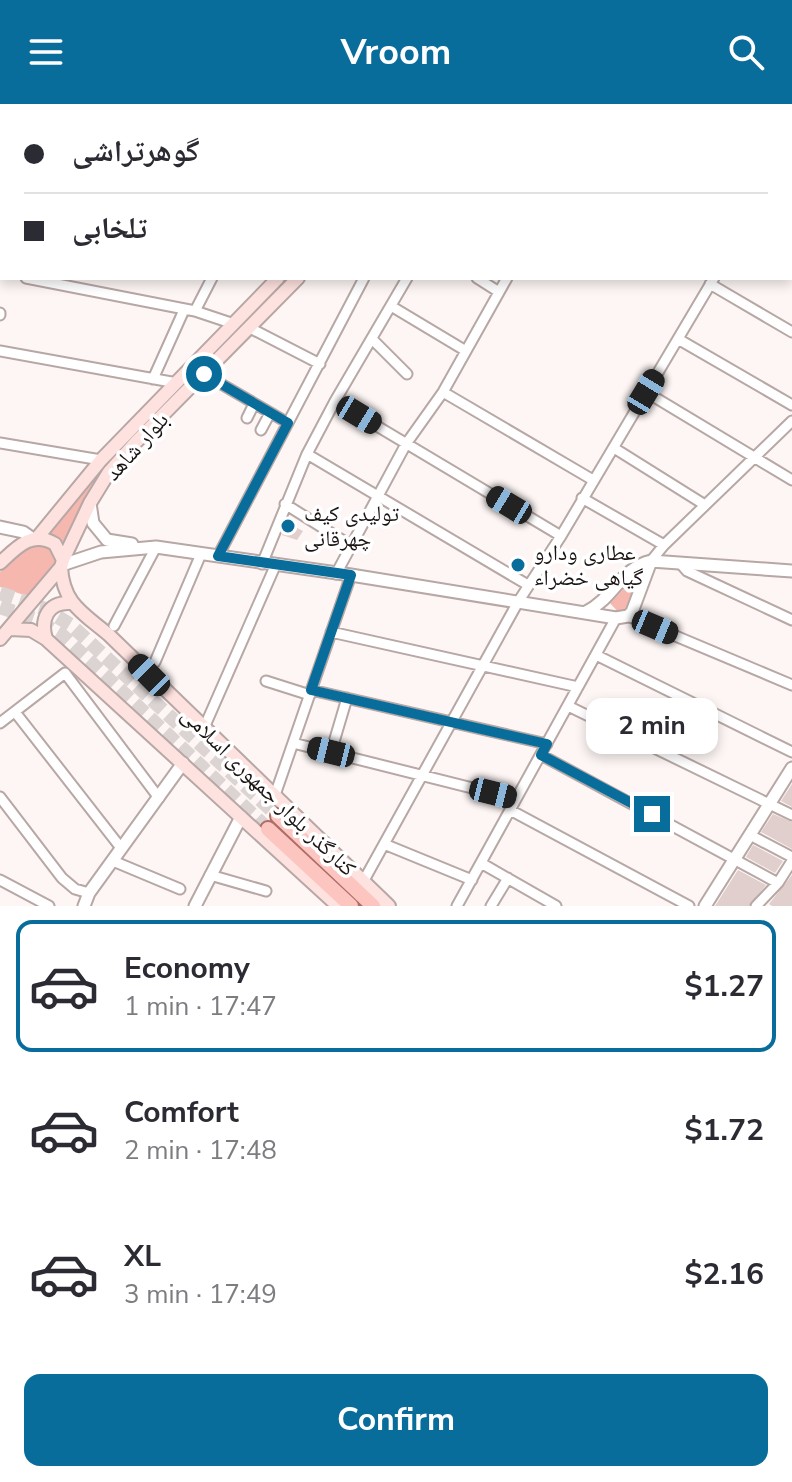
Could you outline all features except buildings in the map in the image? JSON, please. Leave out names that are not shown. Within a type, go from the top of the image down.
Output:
[{"type":"main road","name":"بلوار شاهد","points":[[0,563],[22,543],[35,538],[101,460],[276,280]]},
{"type":"main road","name":"بلوار شاهد","points":[[0,639],[62,564],[90,503],[109,472],[296,280]]},
{"type":"main road","points":[[35,538],[55,544],[62,564],[62,582],[70,603],[55,605],[48,611],[43,628],[46,639]]},
{"type":"main road","name":"کنارگذر بلوار جمهوری اسلامی","points":[[70,603],[109,635],[389,906]]},
{"type":"main road","name":"کنارگذر بلوار جمهوری اسلامی","points":[[10,629],[31,630],[46,639],[338,906]]},
{"type":"main road","points":[[278,816],[373,906]]},
{"type":"main road","points":[[268,829],[351,906]]},
{"type":"street","points":[[99,292],[102,280]]},
{"type":"street","points":[[153,379],[190,310],[211,280]]},
{"type":"street","points":[[218,556],[363,280]]},
{"type":"street","points":[[262,564],[307,454],[406,280]]},
{"type":"street","points":[[480,280],[499,292]]},
{"type":"street","points":[[336,574],[406,444],[443,392],[506,280]]},
{"type":"street","points":[[61,281],[190,310],[234,324]]},
{"type":"street","points":[[363,882],[518,602],[561,536],[712,281],[792,332]]},
{"type":"street","points":[[391,306],[466,351]]},
{"type":"street","points":[[250,328],[320,364]]},
{"type":"street","points":[[372,339],[407,374]]},
{"type":"street","points":[[678,339],[792,405]]},
{"type":"street","points":[[0,351],[177,383]]},
{"type":"street","points":[[204,374],[288,423]]},
{"type":"street","points":[[443,392],[593,480]]},
{"type":"street","points":[[646,392],[792,480]]},
{"type":"street","points":[[335,401],[561,536]]},
{"type":"street","points":[[247,418],[254,404]]},
{"type":"street","points":[[261,430],[270,413]]},
{"type":"street","points":[[457,906],[596,655],[622,617],[636,603],[651,561],[792,421]]},
{"type":"street","points":[[0,443],[101,460]]},
{"type":"street","points":[[614,448],[705,505]]},
{"type":"street","points":[[307,454],[528,585]]},
{"type":"street","points":[[582,498],[664,545]]},
{"type":"street","points":[[90,503],[93,523],[107,540],[622,617],[792,685]]},
{"type":"street","points":[[285,504],[350,545]]},
{"type":"street","points":[[0,527],[35,538]]},
{"type":"street","points":[[62,564],[101,552],[156,547]]},
{"type":"street","points":[[114,626],[156,547]]},
{"type":"street","points":[[155,662],[201,554]]},
{"type":"street","points":[[586,612],[602,602],[630,569],[651,561],[792,571]]},
{"type":"street","points":[[680,563],[687,571],[792,620]]},
{"type":"street","points":[[204,728],[276,564]]},
{"type":"street","points":[[275,795],[351,575]]},
{"type":"street","points":[[331,632],[578,687]]},
{"type":"street","points":[[596,655],[792,752]]},
{"type":"street","points":[[0,723],[65,673],[159,798]]},
{"type":"street","points":[[266,681],[547,744]]},
{"type":"street","points":[[331,752],[347,698]]},
{"type":"street","points":[[568,706],[792,815]]},
{"type":"street","points":[[15,712],[121,848]]},
{"type":"street","points":[[293,743],[516,799]]},
{"type":"street","points":[[541,755],[778,883]]},
{"type":"street","points":[[84,906],[89,893],[183,763]]},
{"type":"street","points":[[705,906],[792,768]]},
{"type":"street","points":[[0,797],[62,878],[75,889],[89,893]]},
{"type":"street","points":[[510,810],[689,906]]},
{"type":"street","points":[[195,906],[241,817]]},
{"type":"street","points":[[750,835],[792,859],[778,883],[759,905]]},
{"type":"street","points":[[384,844],[472,880]]},
{"type":"street","points":[[113,861],[180,889]]},
{"type":"street","points":[[481,863],[556,906]]},
{"type":"street","points":[[210,875],[266,891]]},
{"type":"street","points":[[491,906],[508,878]]},
{"type":"street","points":[[0,880],[49,906]]},
{"type":"shaded area","points":[[110,458],[87,500],[68,546],[45,531]]},
{"type":"shaded area","points":[[33,543],[52,550],[56,567],[30,597],[0,587],[0,572],[20,551]]},
{"type":"shaded area","points":[[635,577],[639,582],[625,611],[618,612],[610,603]]},
{"type":"tunnel","points":[[0,593],[43,608],[71,625],[278,816]]},
{"type":"tunnel","points":[[0,607],[35,619],[63,636],[268,829]]},
{"type":"place","name":"تولیدی کیف چهرقانی","points":[[288,526]]},
{"type":"place","name":"عطاری ودارو گیاهی خضراء","points":[[518,565]]},
{"type":"route","points":[[204,374],[288,423],[218,556],[351,575],[311,690],[547,744],[541,755],[652,814]]}]
